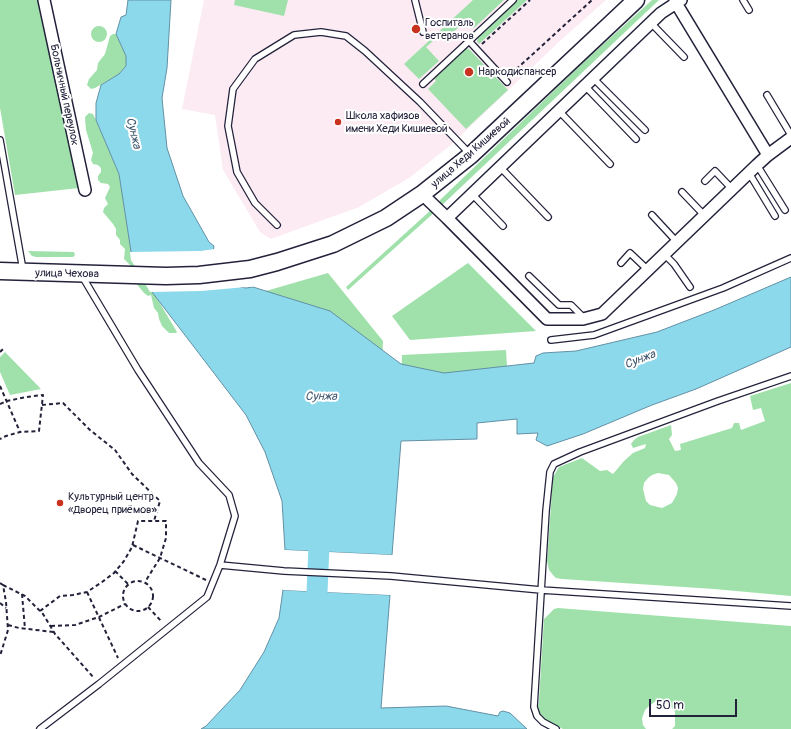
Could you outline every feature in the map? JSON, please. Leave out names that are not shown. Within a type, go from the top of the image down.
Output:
[{"type":"main road","name":"улица Хеди Кишиевой","points":[[134,276],[220,273],[250,269],[312,252],[386,218],[422,194],[471,155],[636,0]]},
{"type":"main road","name":"улица Чехова","points":[[0,271],[134,276]]},
{"type":"street","name":"Больничный переулок","points":[[44,0],[85,190]]},
{"type":"street","points":[[447,218],[661,13],[677,1],[768,155]]},
{"type":"street","points":[[422,194],[547,319],[585,319],[602,314],[768,155],[791,138]]},
{"type":"lane","points":[[415,0],[423,32]]},
{"type":"lane","points":[[423,84],[513,0]]},
{"type":"lane","points":[[743,0],[749,10]]},
{"type":"lane","points":[[651,23],[684,57]]},
{"type":"lane","points":[[277,225],[255,203],[237,172],[228,126],[233,89],[255,59],[294,35],[321,32],[346,36],[365,51],[420,102],[471,155]]},
{"type":"lane","points":[[470,41],[507,82]]},
{"type":"lane","points":[[593,78],[645,130]]},
{"type":"lane","points":[[585,86],[636,139]]},
{"type":"lane","points":[[767,95],[791,135]]},
{"type":"lane","points":[[559,111],[610,164]]},
{"type":"lane","points":[[0,140],[24,273]]},
{"type":"lane","points":[[500,167],[548,217]]},
{"type":"lane","points":[[753,169],[784,210]]},
{"type":"lane","points":[[753,169],[775,216]]},
{"type":"lane","points":[[705,181],[715,171],[732,189]]},
{"type":"lane","points":[[682,192],[704,215]]},
{"type":"lane","points":[[472,194],[503,226]]},
{"type":"lane","points":[[652,214],[677,242]]},
{"type":"lane","points":[[621,263],[630,253],[648,270]]},
{"type":"lane","points":[[664,254],[674,264],[690,287]]},
{"type":"lane","points":[[551,340],[594,336],[723,288],[791,258]]},
{"type":"lane","points":[[40,729],[207,598],[220,565],[235,516],[229,495],[199,463],[138,370],[81,274]]},
{"type":"lane","points":[[529,276],[559,305],[571,305],[585,319]]},
{"type":"lane","points":[[556,729],[543,722],[537,716],[534,707],[550,472],[554,464],[580,452],[718,401],[791,376]]},
{"type":"lane","points":[[220,565],[284,571],[391,576],[541,590],[791,606]]},
{"type":"path","points":[[477,49],[530,0]]},
{"type":"path","points":[[507,69],[512,74],[592,0]]},
{"type":"path","points":[[0,352],[3,349]]},
{"type":"path","points":[[0,386],[20,432]]},
{"type":"path","points":[[0,404],[26,397],[43,395],[39,431],[20,432],[0,439]]},
{"type":"path","points":[[42,405],[63,403],[90,430],[115,450],[132,474],[160,501],[154,522]]},
{"type":"path","points":[[40,611],[60,596],[87,592],[115,571],[124,561],[133,545],[138,522],[166,522],[166,538],[160,558],[145,582]]},
{"type":"path","points":[[133,545],[212,583]]},
{"type":"path","points":[[115,571],[128,584]]},
{"type":"path","points":[[135,580],[145,582],[149,585],[153,594],[148,607],[138,611],[128,608],[122,594],[123,590],[128,584],[135,580]]},
{"type":"path","points":[[0,583],[26,596],[40,611],[54,632],[99,684]]},
{"type":"path","points":[[0,656],[8,630],[3,585]]},
{"type":"path","points":[[87,592],[121,666]]},
{"type":"path","points":[[22,594],[25,629]]},
{"type":"path","points":[[0,603],[6,609]]},
{"type":"path","points":[[51,626],[75,625],[99,617],[125,604]]},
{"type":"path","points":[[148,607],[168,628]]},
{"type":"path","points":[[8,625],[25,629],[54,632]]},
{"type":"shaded area","name":"Школа хафизов имени Хеди Кишиевой","points":[[204,0],[606,0],[562,39],[452,144],[409,178],[359,207],[271,239],[260,232],[223,170],[215,115],[182,109]]},
{"type":"green space","points":[[0,0],[39,0],[79,188],[15,195],[0,108]]},
{"type":"green space","points":[[235,0],[288,0],[284,16],[234,5]]},
{"type":"green space","points":[[473,0],[504,0],[474,28],[467,20],[463,24],[460,21],[458,23],[460,26],[444,41],[439,36],[426,47],[439,61],[419,79],[404,64]]},
{"type":"green space","points":[[517,0],[527,0],[479,44],[477,41],[478,37]]},
{"type":"green space","points":[[652,0],[659,0],[440,207],[440,200],[586,60]]},
{"type":"green space","points":[[99,26],[106,31],[107,34],[102,41],[99,42],[92,37],[91,34],[96,27]]},
{"type":"green space","points":[[116,34],[126,56],[126,66],[119,74],[91,89],[87,85],[89,79],[97,70],[98,63],[105,54],[110,36]]},
{"type":"green space","points":[[467,48],[508,90],[466,129],[428,89],[436,81],[434,78],[464,49]]},
{"type":"green space","points":[[89,113],[93,114],[96,120],[119,174],[133,258],[177,332],[176,333],[169,333],[162,326],[158,313],[154,308],[151,295],[148,296],[144,293],[135,282],[132,267],[124,259],[125,249],[120,244],[120,240],[116,235],[116,229],[103,212],[104,208],[108,204],[105,198],[110,187],[108,184],[101,183],[98,180],[101,168],[98,165],[93,164],[91,160],[93,153],[86,130],[85,117]]},
{"type":"green space","points":[[432,209],[436,211],[348,290],[346,287]]},
{"type":"green space","points":[[28,251],[74,252],[75,255],[73,257],[36,257],[32,256]]},
{"type":"green space","points":[[468,263],[536,331],[410,340],[392,316]]},
{"type":"green space","points":[[328,273],[383,341],[378,477],[252,295]]},
{"type":"green space","points":[[506,350],[510,416],[399,428],[402,355]]},
{"type":"green space","points":[[5,352],[41,389],[10,395],[0,372],[0,357]]},
{"type":"green space","points":[[791,383],[791,596],[714,589],[562,579],[556,578],[553,575],[549,570],[547,561],[553,477],[559,467],[582,458],[600,471],[607,470],[613,474],[633,453],[645,448],[646,444],[633,448],[631,444],[634,440],[638,437],[671,425],[672,435],[669,439],[675,451],[681,450],[680,444],[732,428],[734,423],[739,423],[741,430],[765,421],[761,408],[753,410],[750,396]],"holes":[[[658,473],[669,475],[676,483],[678,488],[677,494],[672,503],[662,508],[650,505],[646,501],[643,489],[644,483],[652,475]]]},
{"type":"green space","points":[[558,608],[791,626],[791,729],[672,729],[675,726],[675,712],[670,705],[665,702],[656,701],[645,710],[642,718],[643,725],[646,729],[563,729],[545,720],[539,714],[538,707],[544,619],[554,609]]},
{"type":"water","name":"Сунжа","points":[[128,0],[171,0],[167,68],[162,98],[167,148],[183,196],[209,242],[214,246],[212,258],[240,287],[253,287],[330,311],[401,364],[444,373],[534,363],[536,356],[543,353],[576,351],[657,332],[714,310],[791,277],[791,347],[696,389],[652,405],[583,434],[547,446],[536,440],[538,433],[517,434],[517,419],[477,423],[477,439],[401,441],[392,555],[285,550],[282,501],[265,452],[246,415],[152,292],[132,258],[119,174],[96,120],[96,103],[101,85],[119,74],[126,66],[126,56],[116,34],[121,17],[126,15]]},
{"type":"water","points":[[283,590],[390,595],[381,708],[446,706],[498,716],[500,712],[503,711],[510,713],[527,729],[201,729],[206,726],[240,690],[264,652],[279,618]]},
{"type":"pier","points":[[215,249],[214,258],[220,267],[238,284],[257,286],[201,291],[150,292],[131,260],[130,252],[200,251]]},
{"type":"pier","points":[[285,550],[392,555],[392,557],[285,552]]},
{"type":"pier","points":[[283,588],[390,593],[390,595],[283,590]]},
{"type":"waterway","points":[[313,620],[317,592],[320,523]]},
{"type":"place","name":"Госпиталь ветеранов","points":[[416,29]]},
{"type":"place","name":"Наркодиспансер","points":[[469,72]]},
{"type":"place","name":"Школа хафизов имени Хеди Кишиевой","points":[[338,122]]},
{"type":"place","name":"Культурный центр «Дворец приёмов»","points":[[60,503]]}]
